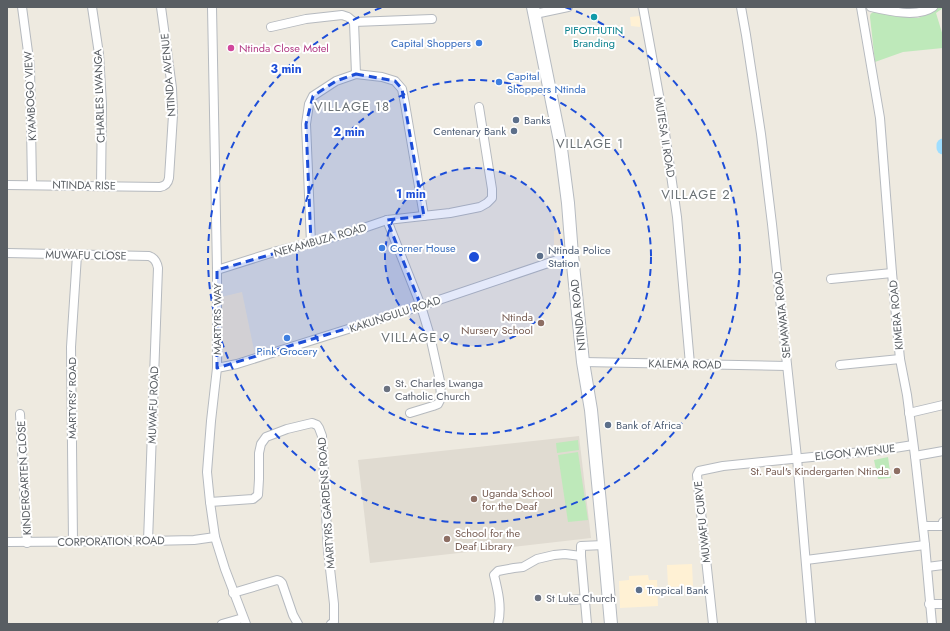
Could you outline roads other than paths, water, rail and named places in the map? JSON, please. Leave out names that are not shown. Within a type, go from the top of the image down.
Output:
[{"type":"main road","name":"NTINDA ROAD","points":[[534,11],[560,141],[568,203],[583,362],[591,410],[611,624]]},
{"type":"street","name":"KYAMBOGO VIEW","points":[[22,7],[30,67],[32,184]]},
{"type":"street","name":"CHARLES LWANGA","points":[[92,7],[99,54],[102,104],[101,186]]},
{"type":"street","name":"NTINDA AVENUE","points":[[160,187],[167,184],[169,178],[173,115],[172,88],[161,7]]},
{"type":"street","name":"MARTYRS WAY","points":[[212,7],[217,270],[217,368],[207,472],[215,537],[233,593],[245,621]]},
{"type":"street","points":[[534,11],[568,7]]},
{"type":"street","name":"MUTESA II ROAD","points":[[643,7],[662,112],[676,209],[690,364]]},
{"type":"street","name":"SEMAWATA ROAD","points":[[741,7],[762,142],[772,224],[798,458],[811,624]]},
{"type":"street","name":"KIMERA ROAD","points":[[861,7],[880,118],[900,359],[910,413],[925,545],[932,624]]},
{"type":"street","points":[[871,7],[914,13],[924,12],[933,7]]},
{"type":"street","points":[[271,27],[306,19],[342,15],[348,16],[354,22],[356,74]]},
{"type":"street","points":[[354,22],[432,19]]},
{"type":"street","points":[[311,243],[306,124],[309,104],[313,96],[336,80],[356,74],[382,77],[395,81],[402,89],[424,216]]},
{"type":"street","name":"NEKAMBUZA ROAD","points":[[217,270],[277,251],[346,234],[388,220],[450,213],[480,207],[487,203],[492,198],[492,189],[479,107]]},
{"type":"street","name":"NTINDA RISE","points":[[7,184],[160,187]]},
{"type":"street","points":[[388,220],[421,306],[430,336],[440,381],[441,398],[438,404],[410,413]]},
{"type":"street","name":"MUWAFU CLOSE","points":[[7,253],[149,256],[157,262],[158,268]]},
{"type":"street","name":"MARTYRS' ROAD","points":[[73,542],[71,347],[77,255]]},
{"type":"street","name":"KAKUNGULU ROAD","points":[[217,368],[237,364],[421,306],[572,255]]},
{"type":"street","name":"MUWAFU ROAD","points":[[148,541],[158,268]]},
{"type":"street","points":[[831,279],[892,273]]},
{"type":"street","points":[[840,365],[900,359]]},
{"type":"street","name":"KALEMA ROAD","points":[[583,362],[787,366]]},
{"type":"street","points":[[910,413],[943,404]]},
{"type":"street","name":"KINDERGARTEN CLOSE","points":[[20,414],[27,543]]},
{"type":"street","name":"MARTYRS GARDENS ROAD","points":[[210,502],[253,499],[258,495],[259,453],[261,444],[266,437],[287,429],[312,423],[319,428],[322,436],[328,550],[334,604],[334,622],[331,624]]},
{"type":"street","name":"ELGON AVENUE","points":[[798,458],[882,450],[913,445]]},
{"type":"street","points":[[915,456],[943,451]]},
{"type":"street","name":"MUWAFU CURVE","points":[[713,624],[697,475],[699,471],[723,466],[798,458]]},
{"type":"street","points":[[923,526],[942,526],[943,522]]},
{"type":"street","name":"CORPORATION ROAD","points":[[7,542],[27,543],[194,540],[215,537]]},
{"type":"street","points":[[587,624],[581,546],[604,544]]},
{"type":"street","points":[[806,560],[925,545]]},
{"type":"street","points":[[498,624],[500,617],[500,604],[494,575],[498,571],[524,567],[537,559],[554,555],[565,554],[581,556]]},
{"type":"street","points":[[927,567],[943,565]]},
{"type":"street","points":[[233,593],[277,580],[280,581],[298,624]]},
{"type":"street","points":[[571,600],[585,599]]},
{"type":"street","points":[[930,604],[943,604]]},
{"type":"street","points":[[222,624],[245,621]]},
{"type":"place","name":"PIFOTHUTIN Branding","points":[[594,17]]},
{"type":"place","name":"Capital Shoppers","points":[[479,43]]},
{"type":"place","name":"Ntinda Close Motel","points":[[231,48]]},
{"type":"place","name":"Capital Shoppers Ntinda","points":[[499,82]]},
{"type":"place","name":"Banks","points":[[516,120]]},
{"type":"place","name":"Centenary Bank","points":[[514,131]]},
{"type":"place","name":"Corner House","points":[[382,248]]},
{"type":"place","name":"Ntinda Police Station","points":[[540,256]]},
{"type":"place","name":"Ntinda Nursery School","points":[[541,323]]},
{"type":"place","name":"Pink Grocery","points":[[287,338]]},
{"type":"place","name":"St. Charles Lwanga Catholic Church","points":[[387,389]]},
{"type":"place","name":"Bank of Africa","points":[[608,425]]},
{"type":"place","name":"St. Paul's Kindergarten Ntinda","points":[[897,471]]},
{"type":"place","name":"Uganda School for the Deaf","points":[[474,499]]},
{"type":"place","name":"School for the Deaf Library","points":[[447,539]]},
{"type":"place","name":"Tropical Bank","points":[[639,590]]},
{"type":"place","name":"St Luke Church","points":[[538,598]]},
{"type":"district","name":"VILLAGE 18","points":[[352,106]]},
{"type":"district","name":"VILLAGE 1","points":[[590,143]]},
{"type":"district","name":"VILLAGE 2","points":[[696,194]]},
{"type":"district","name":"VILLAGE 9","points":[[416,337]]}]
